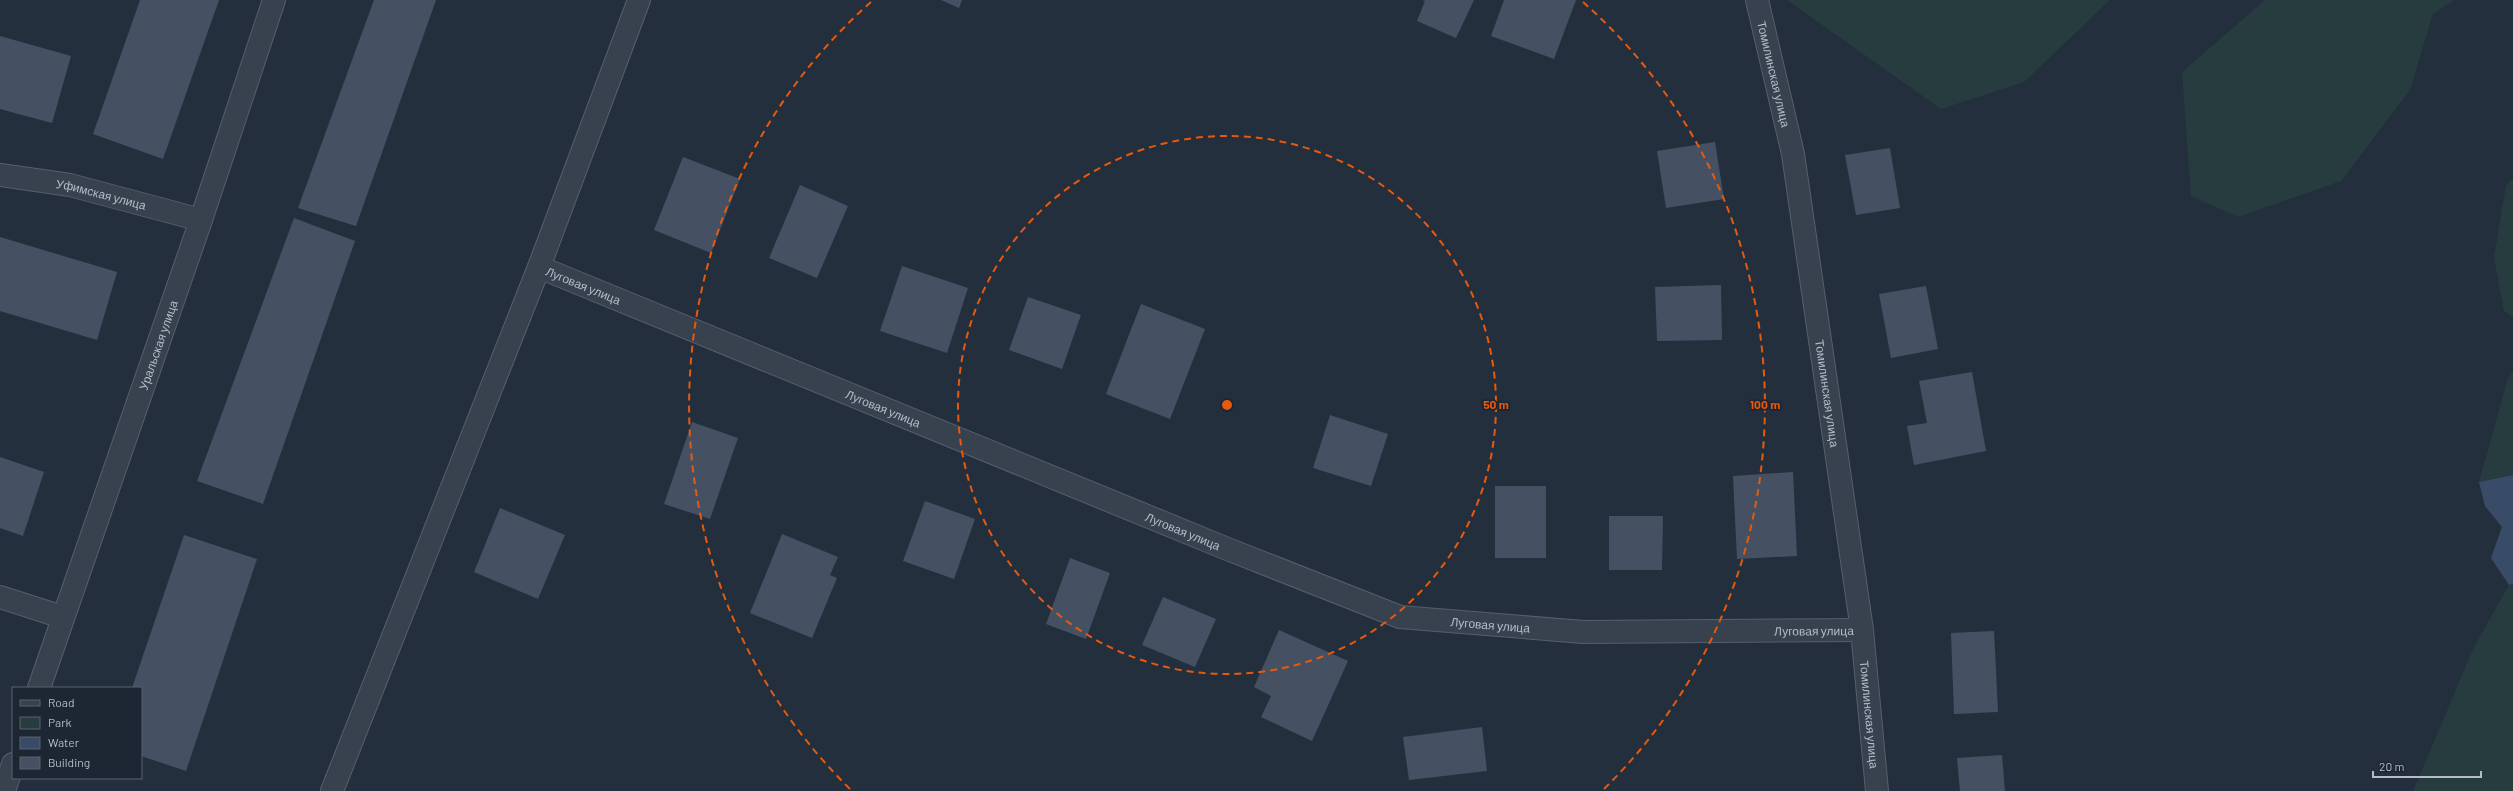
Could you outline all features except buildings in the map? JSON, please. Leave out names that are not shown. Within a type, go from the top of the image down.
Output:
[{"type":"street","name":"Уральская улица","points":[[39,687],[62,617],[201,220],[274,0]]},
{"type":"street","points":[[332,791],[539,267],[639,0]]},
{"type":"street","name":"Томилинская улица","points":[[1757,0],[1792,154],[1862,630],[1876,791]]},
{"type":"street","name":"Уфимская улица","points":[[0,175],[70,185],[201,220]]},
{"type":"street","name":"Луговая улица","points":[[539,267],[1225,548],[1400,617],[1583,632],[1862,630]]},
{"type":"street","points":[[0,598],[62,617]]},
{"type":"street","points":[[4,791],[12,767]]},
{"type":"green space","points":[[1787,0],[2110,0],[2024,82],[1941,109]]},
{"type":"green space","points":[[2265,0],[2454,0],[2433,14],[2410,90],[2341,181],[2238,217],[2191,196],[2182,72]]},
{"type":"green space","points":[[2513,178],[2513,317],[2504,311],[2494,258],[2506,186]]},
{"type":"green space","points":[[2513,372],[2513,475],[2479,482],[2508,378]]},
{"type":"green space","points":[[2513,584],[2513,791],[2413,791],[2474,647],[2509,585]]},
{"type":"water","points":[[2513,475],[2513,584],[2509,585],[2491,558],[2502,527],[2485,506],[2479,482]]}]
